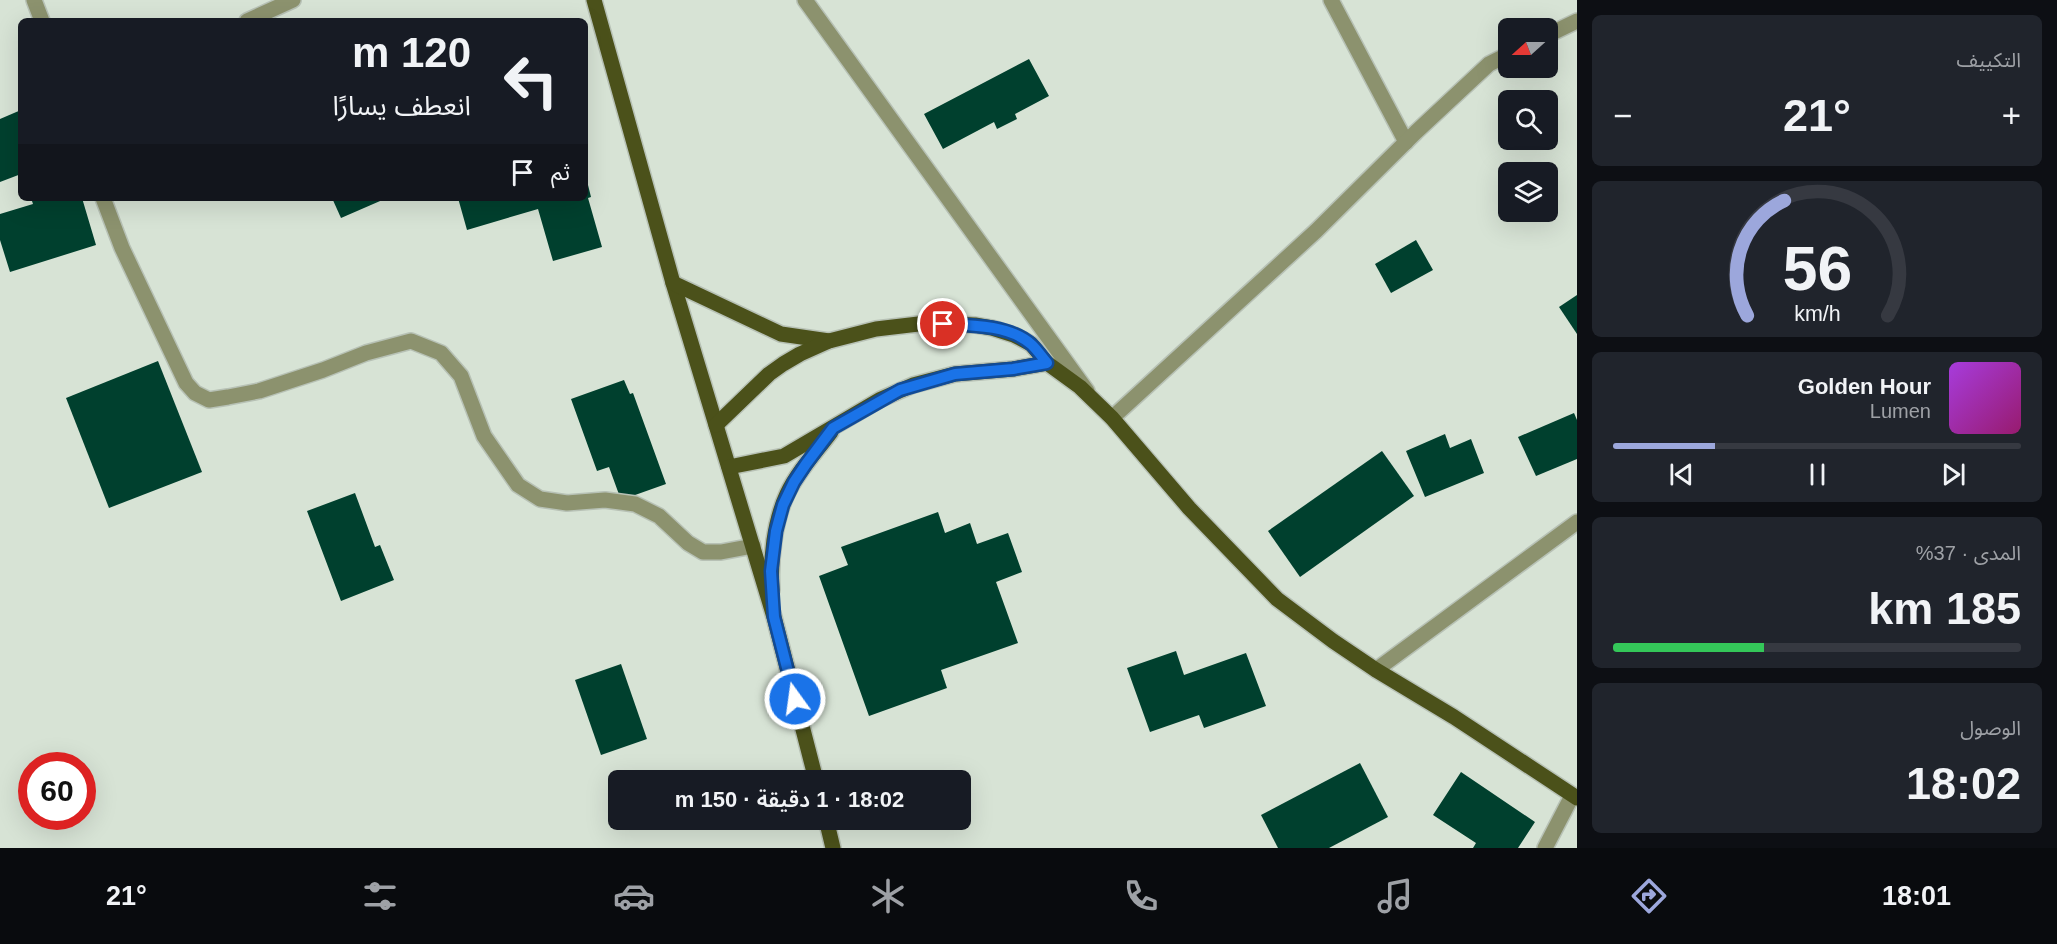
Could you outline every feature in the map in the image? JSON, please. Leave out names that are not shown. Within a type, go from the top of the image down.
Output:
[{"type":"main road","points":[[594,0],[673,283],[774,617],[813,770]]},
{"type":"main road","points":[[673,283],[781,334],[829,341]]},
{"type":"main road","points":[[716,425],[769,374],[800,354],[829,341],[876,329],[927,323],[975,325],[992,328],[1023,339],[1031,344],[1047,363],[1092,398],[1112,418],[1189,508],[1277,599],[1333,641],[1454,717],[1574,797]]},
{"type":"main road","points":[[729,467],[784,456],[894,393],[930,380],[955,374],[1013,369],[1047,363]]},
{"type":"main road","points":[[774,617],[771,571],[776,531],[783,505],[794,482],[833,428]]},
{"type":"main road","points":[[829,830],[833,848]]},
{"type":"street","points":[[34,0],[41,18]]},
{"type":"street","points":[[254,18],[293,0]]},
{"type":"street","points":[[805,0],[1092,398]]},
{"type":"street","points":[[1331,0],[1406,142]]},
{"type":"street","points":[[1558,30],[1577,21]]},
{"type":"street","points":[[1112,418],[1316,231],[1406,142],[1490,64],[1498,60]]},
{"type":"street","points":[[104,201],[122,248],[186,383],[195,393],[209,400],[259,391],[323,370],[366,352],[411,341],[441,353],[461,376],[484,436],[518,485],[540,500],[567,503],[605,500],[635,504],[658,516],[688,543],[703,552],[721,552],[753,546]]},
{"type":"street","points":[[1377,670],[1577,522]]},
{"type":"street","points":[[1545,848],[1574,797]]},
{"type":"building","points":[[1029,59],[1049,96],[1015,114],[1017,119],[997,129],[994,122],[943,149],[924,114]]},
{"type":"building","points":[[18,111],[18,175],[0,182],[0,119]]},
{"type":"building","points":[[588,198],[602,247],[553,261],[538,209],[467,230],[459,201],[588,201]]},
{"type":"building","points":[[32,201],[83,201],[96,245],[10,272],[0,240],[0,214],[33,204]]},
{"type":"building","points":[[333,201],[380,201],[341,218]]},
{"type":"building","points":[[1416,240],[1433,270],[1391,293],[1375,264]]},
{"type":"building","points":[[1577,295],[1577,334],[1559,307]]},
{"type":"building","points":[[158,361],[202,472],[109,508],[66,398]]},
{"type":"building","points":[[624,380],[630,394],[633,393],[666,484],[621,500],[609,467],[597,471],[571,399]]},
{"type":"building","points":[[1574,413],[1577,420],[1577,459],[1536,476],[1518,437]]},
{"type":"building","points":[[1445,434],[1450,448],[1471,439],[1484,473],[1425,497],[1406,451]]},
{"type":"building","points":[[1382,451],[1414,496],[1300,577],[1268,531]]},
{"type":"building","points":[[355,493],[375,547],[380,545],[394,580],[341,601],[307,511]]},
{"type":"building","points":[[938,512],[945,533],[970,523],[977,544],[1008,533],[1022,572],[996,582],[1018,643],[941,670],[947,688],[869,716],[819,576],[848,565],[841,547]]},
{"type":"building","points":[[1176,651],[1184,675],[1246,653],[1266,706],[1204,728],[1199,715],[1150,732],[1127,668]]},
{"type":"building","points":[[621,664],[647,739],[601,755],[575,680]]},
{"type":"building","points":[[1360,763],[1388,817],[1329,848],[1278,848],[1261,815]]},
{"type":"building","points":[[1461,772],[1535,822],[1518,848],[1473,848],[1476,843],[1433,815]]},
{"type":"route","points":[[795,699],[774,617],[771,571],[776,531],[783,505],[787,494],[806,464],[833,428],[900,390],[955,374],[1013,369],[1047,363],[1031,344],[1014,335],[975,325],[943,324]]}]
